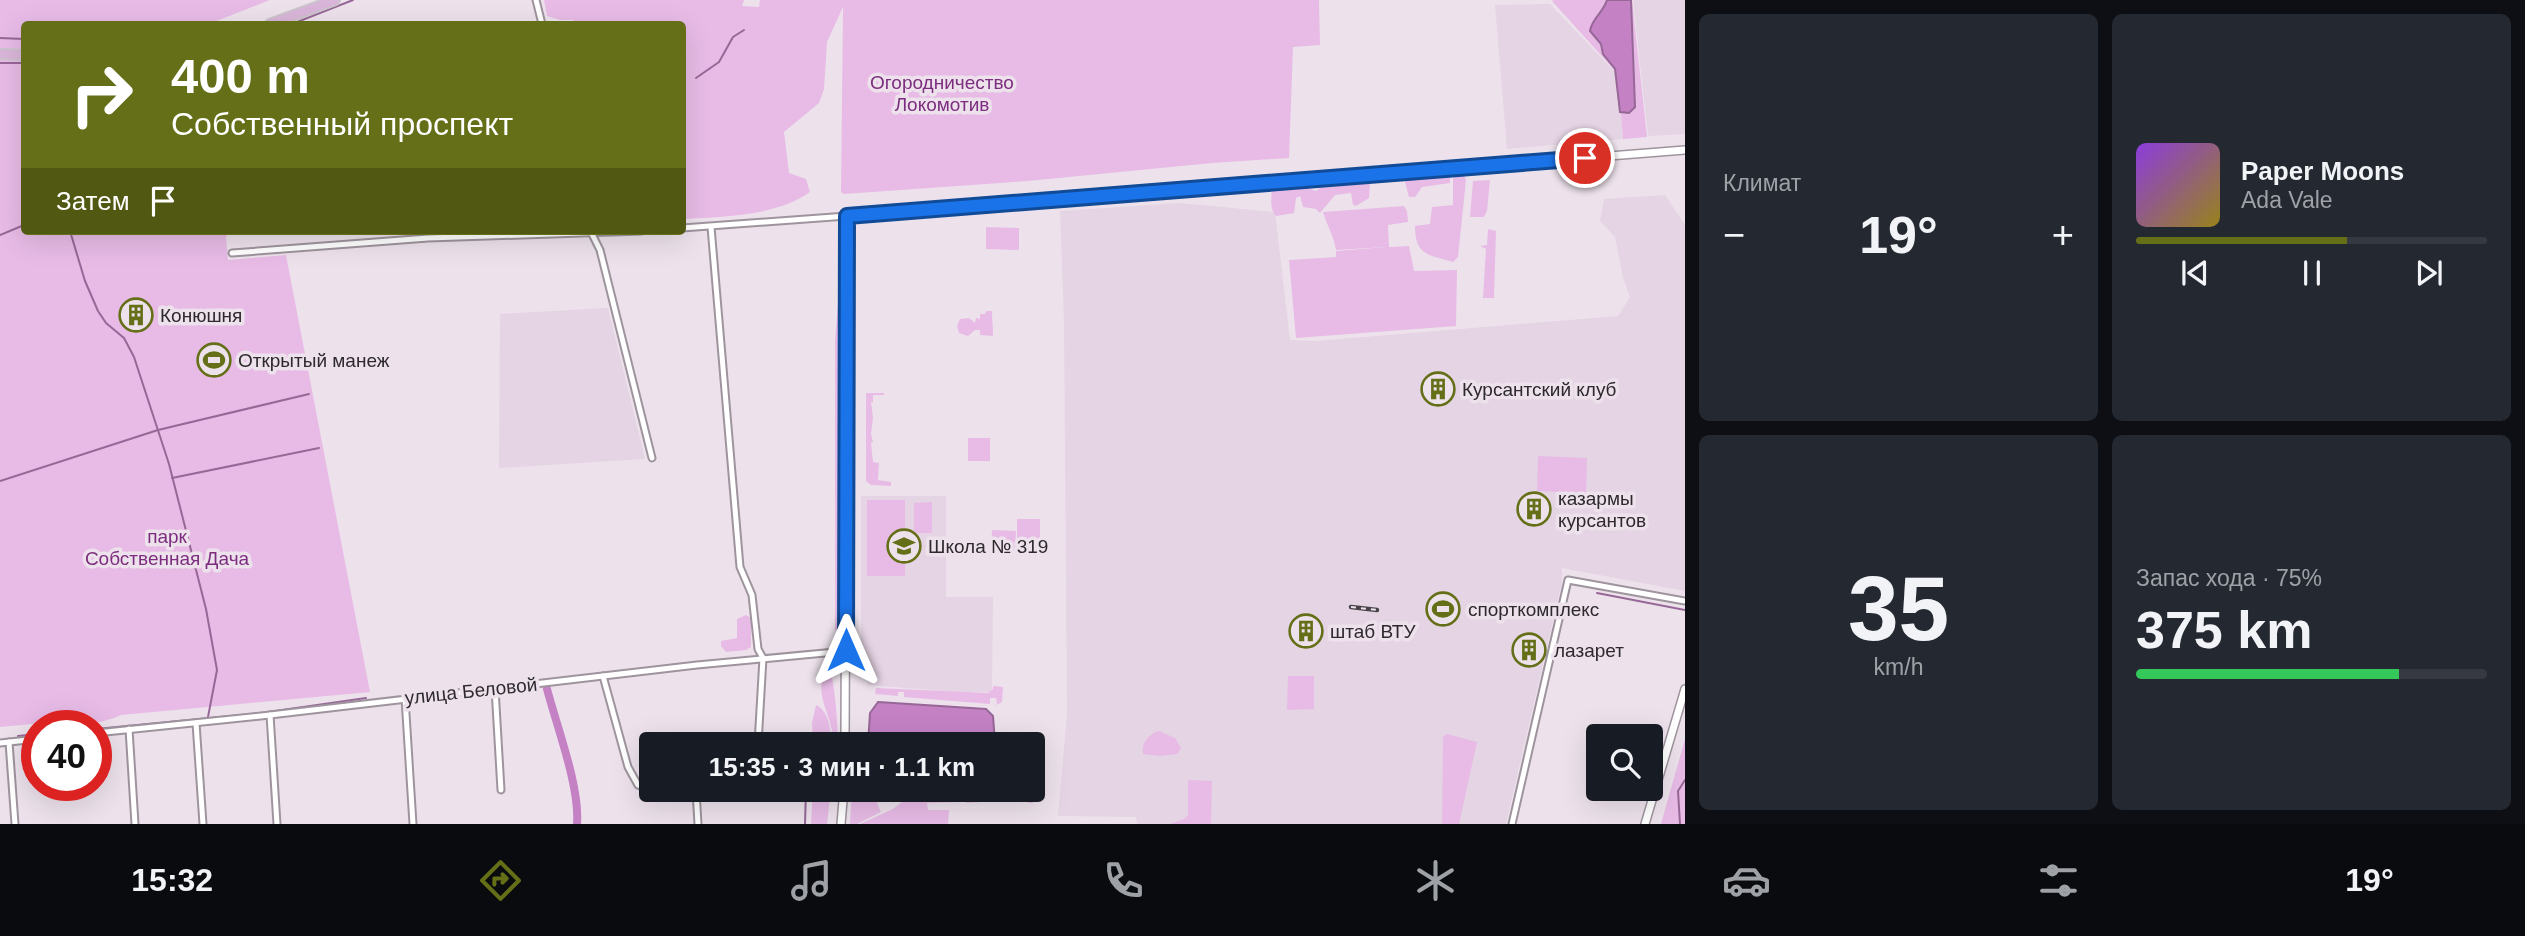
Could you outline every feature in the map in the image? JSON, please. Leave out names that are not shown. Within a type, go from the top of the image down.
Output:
[{"type":"main road","points":[[278,21],[335,0]]},
{"type":"main road","points":[[0,54],[21,55]]},
{"type":"street","points":[[536,0],[541,21]]},
{"type":"street","points":[[686,228],[1685,150]]},
{"type":"street","points":[[845,732],[847,216]]},
{"type":"street","points":[[710,226],[740,567],[752,595],[758,649],[762,658],[759,732]]},
{"type":"street","points":[[232,253],[428,238],[510,235]]},
{"type":"street","points":[[592,235],[600,250],[652,457]]},
{"type":"street","points":[[1512,824],[1568,580],[1685,601]]},
{"type":"street","name":"улица Беловой","points":[[112,731],[846,650]]},
{"type":"street","points":[[603,676],[628,767],[639,785]]},
{"type":"street","points":[[495,688],[501,790]]},
{"type":"street","points":[[1645,824],[1685,689]]},
{"type":"street","points":[[405,698],[413,824]]},
{"type":"street","points":[[270,715],[277,824]]},
{"type":"street","points":[[196,723],[204,824]]},
{"type":"street","points":[[129,729],[135,824]]},
{"type":"street","points":[[0,743],[21,741]]},
{"type":"street","points":[[9,742],[15,824]]},
{"type":"street","points":[[697,802],[698,824]]},
{"type":"street","points":[[841,824],[843,802]]},
{"type":"shaded area","points":[[1607,0],[1631,0],[1635,107],[1629,113],[1620,112],[1615,69],[1590,31]]},
{"type":"shaded area","points":[[1633,0],[1685,0],[1685,134],[1648,136]]},
{"type":"shaded area","points":[[1550,4],[1618,75],[1623,139],[1507,149],[1495,5]]},
{"type":"shaded area","points":[[1665,195],[1685,225],[1685,591],[1562,568],[1562,589],[1506,824],[1137,824],[1136,817],[1058,816],[1067,714],[1064,322],[1060,211],[1180,203],[1275,212],[1290,340],[1316,341],[1618,316],[1630,297],[1623,278],[1615,237],[1600,221],[1604,199]]},
{"type":"shaded area","points":[[608,308],[645,459],[499,468],[500,314]]},
{"type":"shaded area","name":"Школа № 319","points":[[861,496],[946,496],[946,597],[993,597],[990,692],[868,685],[867,660],[861,659]]},
{"type":"shaded area","points":[[878,702],[986,709],[993,716],[994,732],[869,732],[870,713]]},
{"type":"green space","name":"парк Собственная Дача","points":[[0,0],[270,0],[217,21],[21,21],[21,235],[227,235],[228,260],[286,255],[370,692],[121,715],[112,718],[112,710],[21,710],[21,725],[0,727]]},
{"type":"green space","name":"Огородничество Локомотив","points":[[544,0],[744,0],[742,6],[759,7],[760,0],[1319,0],[1320,45],[1293,47],[1289,158],[844,194],[841,192],[843,7],[827,42],[824,89],[819,103],[784,132],[789,173],[806,179],[810,192],[766,211],[686,219],[686,21],[573,21],[547,16]]},
{"type":"green space","points":[[1632,0],[1647,137],[1623,139],[1618,74],[1552,1]]},
{"type":"green space","points":[[1441,175],[1450,177],[1450,183],[1422,187],[1415,197],[1409,197],[1405,182],[1407,178]]},
{"type":"green space","points":[[1463,175],[1466,179],[1458,257],[1453,262],[1431,256],[1421,249],[1415,226],[1430,224],[1432,207],[1453,205],[1453,178]]},
{"type":"green space","points":[[1366,180],[1370,184],[1369,198],[1356,206],[1353,205],[1351,193],[1335,195],[1320,213],[1316,209],[1303,207],[1300,196],[1296,198],[1294,213],[1276,216],[1273,211],[1272,189],[1300,185],[1316,191],[1327,183]]},
{"type":"green space","points":[[1490,180],[1484,217],[1470,217],[1473,181]]},
{"type":"green space","points":[[1404,206],[1408,222],[1388,225],[1389,247],[1409,246],[1414,271],[1457,270],[1456,326],[1296,338],[1289,260],[1336,257],[1336,251],[1386,247],[1336,250],[1323,212]]},
{"type":"green space","points":[[986,227],[1019,228],[1019,250],[986,249]]},
{"type":"green space","points":[[1488,229],[1496,231],[1494,298],[1483,298],[1486,249],[1480,246],[1487,245]]},
{"type":"green space","points":[[839,291],[842,308],[842,631],[835,630],[835,340]]},
{"type":"green space","points":[[986,311],[992,311],[993,336],[980,335],[980,330],[975,330],[968,336],[959,333],[957,326],[960,319],[969,318],[975,323],[976,318],[980,319],[980,314],[985,314]]},
{"type":"green space","points":[[866,393],[884,393],[873,395],[871,402],[871,443],[873,462],[879,463],[878,480],[891,482],[891,486],[871,485],[866,481]]},
{"type":"green space","points":[[968,438],[990,438],[990,461],[968,461]]},
{"type":"green space","points":[[1538,456],[1587,458],[1586,493],[1537,491]]},
{"type":"green space","points":[[867,500],[905,500],[905,576],[867,576]]},
{"type":"green space","points":[[932,502],[932,533],[914,533],[914,503]]},
{"type":"green space","points":[[1017,519],[1040,519],[1038,552],[1017,552]]},
{"type":"green space","points":[[992,530],[1016,531],[1015,551],[991,551]]},
{"type":"green space","points":[[746,615],[751,618],[751,647],[726,652],[721,641],[737,638],[737,619]]},
{"type":"green space","points":[[827,665],[834,689],[838,732],[832,732],[822,696]]},
{"type":"green space","points":[[1288,676],[1314,676],[1314,709],[1287,710]]},
{"type":"green space","points":[[993,686],[1003,687],[1002,702],[994,706],[997,704],[996,698],[990,698],[990,704],[904,697],[904,692],[898,692],[898,696],[875,694],[876,688],[988,693]]},
{"type":"green space","points":[[816,705],[824,712],[830,732],[812,732]]},
{"type":"green space","points":[[1159,731],[1175,738],[1181,748],[1177,754],[1143,754],[1147,739]]},
{"type":"green space","points":[[1447,734],[1477,742],[1459,824],[1442,824],[1443,737]]},
{"type":"green space","points":[[1685,739],[1685,824],[1661,824]]},
{"type":"green space","points":[[1188,780],[1212,781],[1211,824],[1170,824],[1188,815]]},
{"type":"green space","points":[[812,802],[830,802],[827,824],[811,824]]},
{"type":"green space","points":[[851,802],[878,802],[881,812],[857,824],[850,824]]},
{"type":"green space","points":[[902,802],[960,802],[927,803],[928,810],[949,810],[948,824],[860,824]]},
{"type":"waterway","points":[[300,21],[353,0]]},
{"type":"waterway","points":[[696,78],[719,62],[733,37],[744,30]]},
{"type":"waterway","points":[[0,38],[21,39]]},
{"type":"waterway","points":[[0,63],[21,63]]},
{"type":"waterway","points":[[0,235],[21,226]]},
{"type":"waterway","points":[[71,235],[85,281],[98,311],[106,323],[124,338],[134,357],[169,464],[206,609],[217,670],[208,717]]},
{"type":"waterway","points":[[0,481],[158,430],[309,394]]},
{"type":"waterway","points":[[172,478],[319,448]]},
{"type":"waterway","points":[[1597,593],[1685,610]]},
{"type":"waterway","points":[[547,689],[567,757],[575,793],[577,824]]},
{"type":"waterway","points":[[112,727],[261,713],[366,698]]},
{"type":"waterway","points":[[1680,824],[1678,791],[1685,780]]},
{"type":"waterway","points":[[805,824],[806,802]]},
{"type":"railway","points":[[1351,607],[1377,610]]},
{"type":"place","name":"Конюшня","points":[[136,315]]},
{"type":"place","name":"Открытый манеж","points":[[214,360]]},
{"type":"place","name":"Курсантский клуб","points":[[1438,389]]},
{"type":"place","name":"казармы курсантов","points":[[1534,509]]},
{"type":"place","name":"Школа № 319","points":[[904,546]]},
{"type":"place","name":"спорткомплекс","points":[[1443,609]]},
{"type":"place","name":"штаб ВТУ","points":[[1306,631]]},
{"type":"place","name":"лазарет","points":[[1529,650]]},
{"type":"route","points":[[846,650],[847,216],[1585,158]]}]
